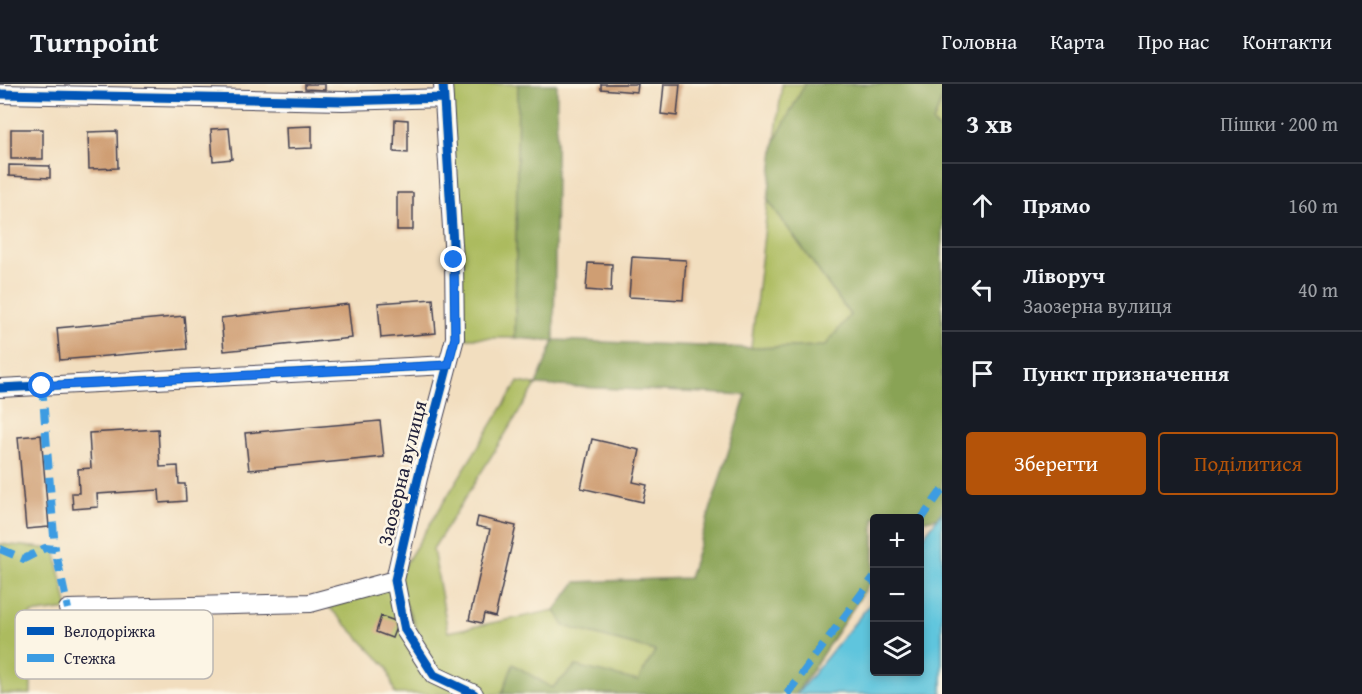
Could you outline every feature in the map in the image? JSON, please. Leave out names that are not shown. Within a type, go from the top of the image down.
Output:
[{"type":"street","points":[[0,94],[343,101],[444,91]]},
{"type":"street","name":"Заозерна вулиця","points":[[444,91],[454,260],[455,338],[418,478],[395,579],[405,630],[434,675],[474,694]]},
{"type":"street","points":[[0,388],[448,365]]},
{"type":"street","points":[[68,609],[310,603],[395,579]]},
{"type":"green space","points":[[443,84],[518,84],[515,338],[455,338]]},
{"type":"green space","points":[[518,84],[557,84],[554,340],[751,348],[825,346],[850,315],[768,200],[775,141],[805,84],[942,84],[942,98],[933,123],[942,133],[942,512],[937,518],[924,520],[924,514],[870,514],[870,583],[796,694],[502,694],[513,664],[552,688],[576,666],[638,681],[655,651],[564,626],[555,610],[576,582],[689,578],[746,395],[536,385],[554,341],[515,338]]},
{"type":"green space","points":[[782,84],[805,84],[775,141]]},
{"type":"green space","points":[[942,98],[942,133],[933,123]]},
{"type":"green space","points":[[768,200],[850,315],[825,346],[751,348]]},
{"type":"green space","points":[[518,382],[536,385],[433,549],[448,632],[555,610],[565,626],[655,651],[638,682],[576,666],[552,688],[514,665],[502,694],[477,694],[436,672],[402,595],[432,676],[472,694],[395,694],[387,667],[322,600],[396,579]]},
{"type":"green space","points":[[0,544],[55,549],[68,609],[15,610],[15,679],[31,679],[31,694],[0,694]]},
{"type":"water","points":[[942,512],[942,694],[797,694],[870,604],[870,676],[924,676],[924,536]]},
{"type":"building","points":[[305,84],[325,84],[325,90],[305,89]]},
{"type":"building","points":[[601,84],[638,84],[637,92],[601,89]]},
{"type":"building","points":[[664,84],[680,84],[677,116],[661,114]]},
{"type":"building","points":[[395,119],[408,120],[408,153],[394,152]]},
{"type":"building","points":[[312,126],[312,148],[287,149],[286,127]]},
{"type":"building","points":[[229,128],[232,159],[213,161],[211,129]]},
{"type":"building","points":[[11,129],[43,129],[43,159],[11,159]]},
{"type":"building","points":[[117,131],[118,168],[89,169],[88,132]]},
{"type":"building","points":[[9,165],[50,166],[50,178],[9,176]]},
{"type":"building","points":[[397,193],[413,193],[413,230],[397,230]]},
{"type":"building","points":[[632,257],[686,260],[683,300],[629,297]]},
{"type":"building","points":[[588,263],[612,264],[611,292],[586,290]]},
{"type":"building","points":[[433,299],[436,333],[381,338],[378,303]]},
{"type":"building","points":[[348,304],[352,338],[224,351],[221,318]]},
{"type":"building","points":[[184,316],[187,349],[60,360],[57,328]]},
{"type":"building","points":[[380,421],[384,457],[249,470],[245,433]]},
{"type":"building","points":[[158,429],[160,467],[178,466],[179,484],[185,484],[186,501],[160,503],[159,490],[97,494],[98,507],[73,509],[72,493],[79,493],[78,469],[91,468],[89,433]]},
{"type":"building","points":[[41,435],[49,527],[26,529],[18,437]]},
{"type":"building","points":[[592,439],[640,450],[633,482],[647,485],[643,502],[581,488]]},
{"type":"building","points":[[478,517],[516,526],[495,617],[484,614],[482,623],[469,620],[490,529],[476,526]]},
{"type":"building","points":[[381,616],[398,622],[392,638],[376,632]]},
{"type":"marked path","points":[[42,385],[55,549]]},
{"type":"marked path","points":[[924,515],[942,490]]},
{"type":"marked path","points":[[0,549],[24,559],[45,548],[55,549],[68,609]]},
{"type":"marked path","points":[[787,694],[870,582]]},
{"type":"cycle path","points":[[443,84],[454,260],[455,338],[418,478],[395,580],[405,630],[434,675],[474,694]]},
{"type":"cycle path","points":[[0,94],[343,101],[444,98]]},
{"type":"cycle path","points":[[0,388],[448,365]]},
{"type":"route","points":[[42,386],[448,365],[455,338],[454,260]]}]
